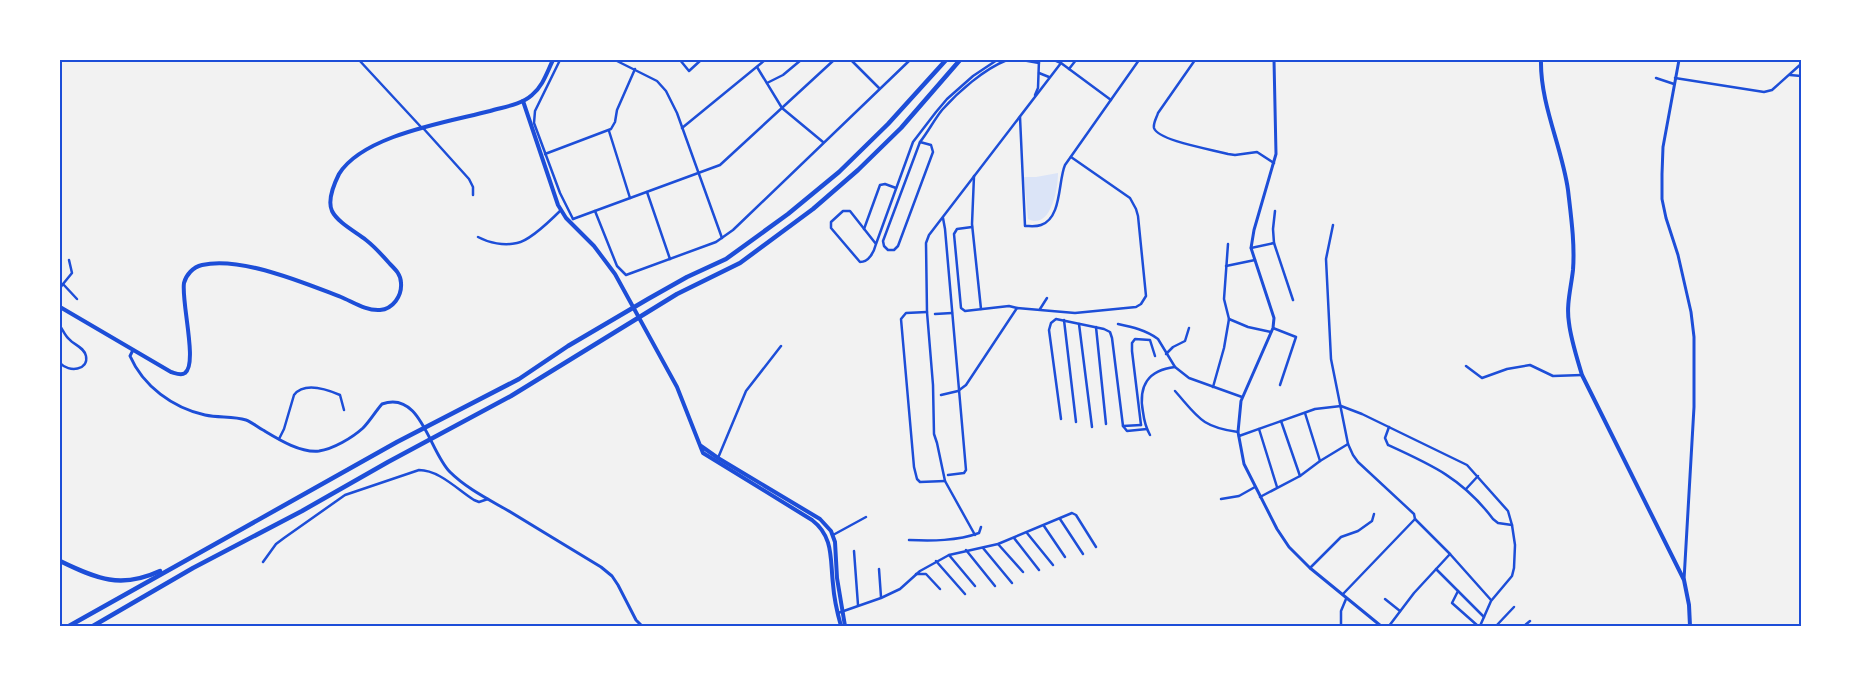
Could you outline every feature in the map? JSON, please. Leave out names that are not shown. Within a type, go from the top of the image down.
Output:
[{"type":"highway","points":[[69,626],[426,426],[519,379],[568,346],[687,276],[726,259],[788,214],[839,172],[888,124],[946,60]]},
{"type":"highway","points":[[93,626],[193,568],[302,511],[511,396],[677,294],[740,263],[802,217],[850,177],[901,128],[960,60]]},
{"type":"highway","points":[[60,561],[100,578],[127,581],[145,578],[186,559]]},
{"type":"main road","points":[[60,307],[176,374],[182,374],[188,370],[190,354],[184,284],[190,272],[200,266],[244,266],[295,281],[371,309],[383,309],[392,305],[400,294],[400,277],[397,272],[376,249],[336,217],[331,206],[331,198],[339,174],[358,155],[384,141],[422,128],[523,101],[539,88],[553,60]]},
{"type":"main road","points":[[1542,60],[1542,80],[1568,188],[1573,246],[1573,269],[1568,302],[1569,323],[1582,375],[1684,580],[1689,605],[1690,626]]},
{"type":"main road","points":[[523,101],[561,210],[602,255],[615,274],[681,395],[703,453],[812,520],[822,530],[830,546],[833,585],[845,626]]},
{"type":"main road","points":[[700,445],[826,525],[833,535],[836,546],[841,626]]},
{"type":"street","points":[[359,60],[469,179],[473,195]]},
{"type":"street","points":[[560,60],[534,115],[535,127],[560,194],[573,219],[573,225]]},
{"type":"street","points":[[615,60],[657,81],[666,91],[682,128],[722,238]]},
{"type":"street","points":[[680,60],[689,71],[701,60]]},
{"type":"street","points":[[682,128],[765,60]]},
{"type":"street","points":[[766,83],[784,76],[801,60]]},
{"type":"street","points":[[573,219],[698,174],[723,163],[834,60]]},
{"type":"street","points":[[851,60],[879,88]]},
{"type":"street","points":[[595,211],[617,266],[625,274],[629,275],[722,238],[733,230],[910,60]]},
{"type":"street","points":[[876,244],[848,211],[842,212],[830,226],[860,262],[870,258],[876,244],[896,188],[915,140],[947,99],[973,76],[997,60]]},
{"type":"street","points":[[915,140],[920,142],[932,146],[934,150],[898,246],[894,250],[888,250],[884,246],[883,241],[920,142],[954,98],[974,81],[1007,60]]},
{"type":"street","points":[[1022,60],[1039,61],[1037,90],[1033,99]]},
{"type":"street","points":[[1054,60],[1061,63],[1111,100]]},
{"type":"street","points":[[1069,69],[1076,60]]},
{"type":"street","points":[[1020,117],[1025,226],[1040,225],[1052,216],[1058,202],[1062,173],[1071,157],[1139,60]]},
{"type":"street","points":[[1195,60],[1158,113],[1154,122],[1154,128],[1157,133],[1172,140],[1228,154],[1257,152],[1274,162]]},
{"type":"street","points":[[1274,60],[1276,154],[1254,230],[1251,248],[1274,318],[1272,330],[1242,397],[1238,414],[1238,434],[1244,464],[1277,529],[1289,546],[1310,568],[1381,626]]},
{"type":"street","points":[[1679,60],[1663,147],[1662,199],[1678,255],[1691,312],[1694,337],[1694,407],[1684,580]]},
{"type":"street","points":[[975,534],[945,481],[938,444],[933,433],[933,384],[927,312],[926,243],[929,235],[1061,63]]},
{"type":"street","points":[[1675,78],[1764,92],[1772,90],[1801,64]]},
{"type":"street","points":[[757,68],[782,108],[823,142]]},
{"type":"street","points":[[545,154],[609,130],[614,124],[617,110],[635,69]]},
{"type":"street","points":[[1039,74],[1050,78]]},
{"type":"street","points":[[1790,75],[1801,76]]},
{"type":"street","points":[[1656,78],[1674,84]]},
{"type":"street","points":[[609,130],[630,198]]},
{"type":"street","points":[[972,227],[957,229],[954,234],[962,310],[1009,306],[1076,313],[1136,307],[1141,304],[1146,296],[1138,216],[1134,203],[1130,198],[1071,157]]},
{"type":"street","points":[[974,176],[972,227],[981,309]]},
{"type":"street","points":[[864,229],[880,185],[885,184],[896,188]]},
{"type":"street","points":[[647,192],[670,259]]},
{"type":"street","points":[[478,236],[493,243],[516,244],[538,230],[561,210]]},
{"type":"street","points":[[1275,211],[1274,243],[1293,300]]},
{"type":"street","points":[[943,218],[966,470],[964,473],[948,475]]},
{"type":"street","points":[[1333,225],[1326,259],[1331,360],[1348,444],[1353,456],[1414,514],[1415,519],[1450,554],[1491,601]]},
{"type":"street","points":[[1251,248],[1274,243]]},
{"type":"street","points":[[1213,387],[1224,348],[1229,319],[1224,299],[1228,244]]},
{"type":"street","points":[[60,288],[72,273],[69,260]]},
{"type":"street","points":[[1226,266],[1255,260]]},
{"type":"street","points":[[63,284],[77,299]]},
{"type":"street","points":[[1040,309],[1047,298]]},
{"type":"street","points":[[941,395],[958,391],[966,385],[1017,308]]},
{"type":"street","points":[[927,312],[906,313],[902,319],[916,479],[920,482],[945,481]]},
{"type":"street","points":[[935,314],[952,313]]},
{"type":"street","points":[[1229,319],[1248,327],[1272,330],[1296,337],[1280,385]]},
{"type":"street","points":[[1061,419],[1049,326],[1053,320],[1064,320],[1107,330],[1112,338],[1123,426],[1127,431],[1147,429]]},
{"type":"street","points":[[1064,320],[1076,422]]},
{"type":"street","points":[[1079,324],[1092,427]]},
{"type":"street","points":[[1118,324],[1137,328],[1155,336],[1162,344],[1175,367],[1189,378],[1242,397]]},
{"type":"street","points":[[60,326],[69,340],[86,355],[84,364],[77,369],[64,368],[60,363]]},
{"type":"street","points":[[1096,327],[1106,424]]},
{"type":"street","points":[[1166,354],[1173,346],[1185,341],[1189,328]]},
{"type":"street","points":[[1150,435],[1143,425],[1132,351],[1134,339],[1150,340],[1155,356]]},
{"type":"street","points":[[718,458],[746,391],[781,346]]},
{"type":"street","points":[[133,350],[130,356],[135,367],[157,392],[170,400],[186,409],[206,416],[233,417],[248,421],[279,439],[302,448],[320,451],[337,444],[364,427],[382,404],[401,403],[411,408],[446,468],[488,499],[601,567],[612,576],[636,620],[642,626]]},
{"type":"street","points":[[1466,366],[1482,378],[1507,368],[1530,365],[1553,376],[1582,375]]},
{"type":"street","points":[[1143,425],[1141,396],[1145,382],[1155,373],[1175,367]]},
{"type":"street","points":[[279,439],[284,429],[294,395],[305,387],[340,395],[344,410]]},
{"type":"street","points":[[1175,391],[1204,423],[1238,434],[1259,429],[1304,412],[1341,406],[1390,427],[1458,460],[1473,470],[1508,510],[1514,544],[1514,568],[1512,576],[1506,585],[1491,601],[1479,626],[1452,603],[1458,592]]},
{"type":"street","points":[[1304,412],[1320,461]]},
{"type":"street","points":[[1281,421],[1300,476]]},
{"type":"street","points":[[1123,426],[1143,425]]},
{"type":"street","points":[[1390,427],[1385,438],[1388,445],[1450,475],[1466,489],[1493,519],[1498,523],[1512,525]]},
{"type":"street","points":[[1259,429],[1278,488]]},
{"type":"street","points":[[1260,497],[1300,476],[1348,444]]},
{"type":"street","points":[[263,562],[276,544],[345,495],[419,470],[426,470],[439,476],[474,500],[480,502],[488,499]]},
{"type":"street","points":[[1466,489],[1478,476]]},
{"type":"street","points":[[1221,499],[1238,496],[1255,487]]},
{"type":"street","points":[[840,612],[881,598],[903,586],[916,574],[936,561],[949,555],[998,544],[1072,513],[1075,514],[1096,547]]},
{"type":"street","points":[[1310,568],[1341,537],[1358,531],[1372,522],[1374,514]]},
{"type":"street","points":[[833,535],[866,517]]},
{"type":"street","points":[[1060,519],[1083,554]]},
{"type":"street","points":[[1342,595],[1415,519]]},
{"type":"street","points":[[1044,526],[1065,556]]},
{"type":"street","points":[[909,540],[942,540],[979,533],[982,527]]},
{"type":"street","points":[[1027,533],[1053,565]]},
{"type":"street","points":[[1014,538],[1039,570]]},
{"type":"street","points":[[998,544],[1023,572]]},
{"type":"street","points":[[982,548],[1012,583]]},
{"type":"street","points":[[966,550],[995,586]]},
{"type":"street","points":[[854,551],[858,606]]},
{"type":"street","points":[[1389,626],[1450,554]]},
{"type":"street","points":[[949,555],[975,586]]},
{"type":"street","points":[[936,561],[965,594]]},
{"type":"street","points":[[879,569],[881,598]]},
{"type":"street","points":[[1436,569],[1484,617]]},
{"type":"street","points":[[916,574],[926,574],[940,589]]},
{"type":"street","points":[[1341,626],[1341,611],[1346,599]]},
{"type":"street","points":[[1385,600],[1400,611]]},
{"type":"street","points":[[1496,626],[1514,608]]},
{"type":"street","points":[[1524,626],[1530,621]]},
{"type":"shaded area","points":[[1058,173],[1056,192],[1045,217],[1038,221],[1028,219],[1024,177]]}]
